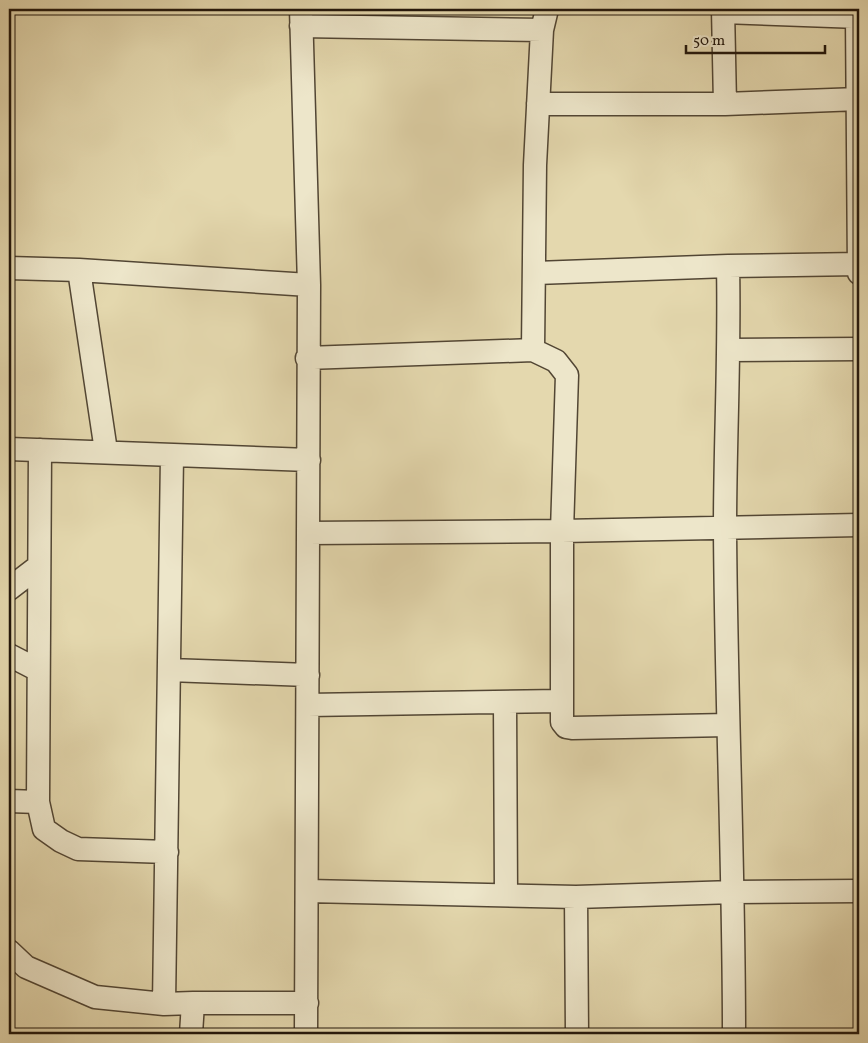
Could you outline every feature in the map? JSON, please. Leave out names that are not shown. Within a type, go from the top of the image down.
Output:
[{"type":"street","points":[[724,104],[723,10],[858,17],[859,273]]},
{"type":"street","points":[[306,1034],[309,460],[307,358],[309,285],[301,17],[544,20],[535,166],[536,273],[533,350]]},
{"type":"street","points":[[538,104],[724,104],[859,99]]},
{"type":"street","points":[[536,273],[728,266],[859,264]]},
{"type":"street","points":[[728,266],[730,350],[726,527],[728,724],[734,892],[734,1034]]},
{"type":"street","points":[[9,268],[79,270],[309,285]]},
{"type":"street","points":[[79,270],[106,451]]},
{"type":"street","points":[[730,350],[859,349]]},
{"type":"street","points":[[307,358],[533,350],[556,361],[567,375],[562,531],[562,722],[572,728],[728,724]]},
{"type":"street","points":[[9,448],[309,460]]},
{"type":"street","points":[[40,450],[38,802],[44,829],[61,841],[78,848],[167,852]]},
{"type":"street","points":[[164,1004],[172,456]]},
{"type":"street","points":[[308,533],[562,531],[859,525]]},
{"type":"street","points":[[9,589],[39,566]]},
{"type":"street","points":[[9,655],[38,670]]},
{"type":"street","points":[[169,670],[308,675]]},
{"type":"street","points":[[308,704],[561,701]]},
{"type":"street","points":[[505,702],[506,896]]},
{"type":"street","points":[[9,800],[38,802]]},
{"type":"street","points":[[308,891],[576,897],[734,892],[859,891]]},
{"type":"street","points":[[576,897],[577,1034]]},
{"type":"street","points":[[9,951],[26,967],[95,997],[164,1004],[307,1003]]},
{"type":"street","points":[[191,1034],[194,1003]]}]
